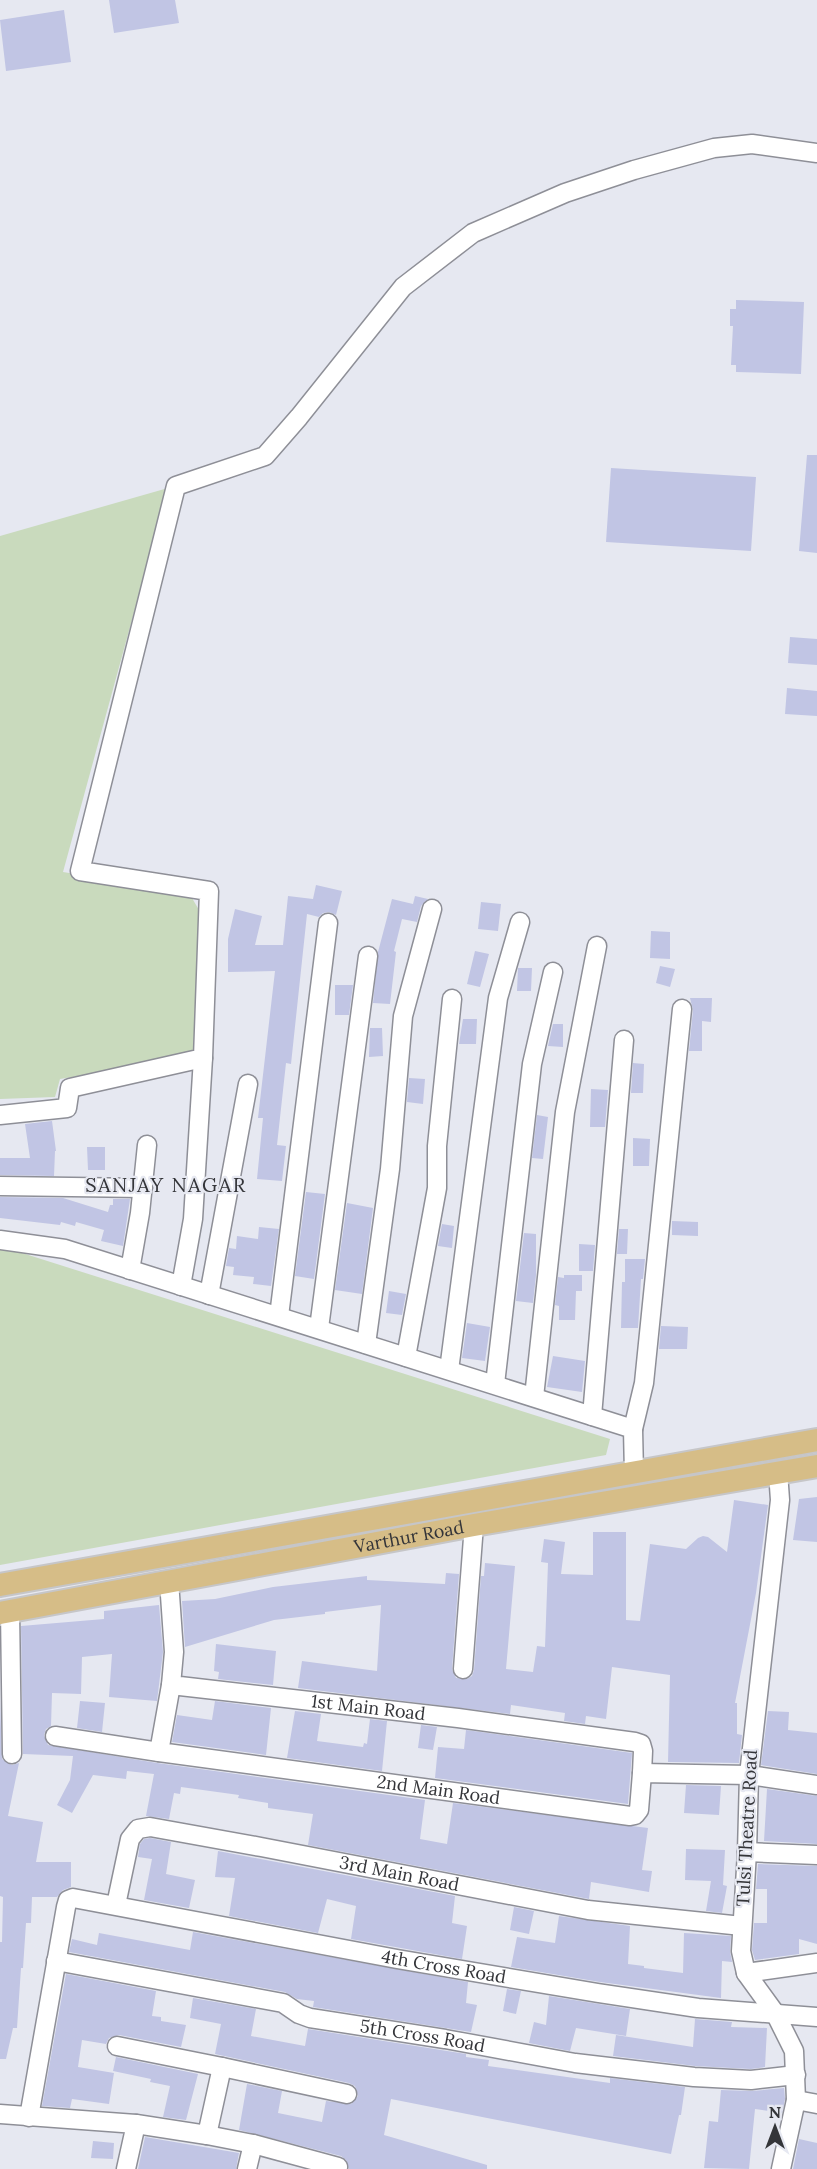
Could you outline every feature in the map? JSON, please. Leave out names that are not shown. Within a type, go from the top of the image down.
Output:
[{"type":"main road","name":"Varthur Road","points":[[0,1585],[817,1440]]},
{"type":"main road","name":"Varthur Road","points":[[5,1612],[474,1525],[817,1466]]},
{"type":"main road","points":[[308,1530],[312,1555]]},
{"type":"street","points":[[181,1286],[193,1219],[203,1058],[209,891],[80,871],[176,486],[265,456],[403,287],[473,233],[564,193],[634,170],[714,148],[752,144],[817,153]]},
{"type":"street","points":[[366,1344],[390,1169],[403,1016],[432,909]]},
{"type":"street","points":[[449,1370],[498,998],[520,922]]},
{"type":"street","points":[[279,1316],[328,923]]},
{"type":"street","points":[[534,1397],[565,1112],[597,946]]},
{"type":"street","points":[[319,1328],[368,956]]},
{"type":"street","points":[[495,1384],[532,1064],[552,972]]},
{"type":"street","points":[[406,1357],[426,1259],[437,1188],[437,1146],[453,999]]},
{"type":"street","points":[[634,1474],[633,1429],[644,1383],[682,1009]]},
{"type":"street","points":[[592,1416],[624,1040]]},
{"type":"street","points":[[0,1115],[68,1108],[70,1088],[203,1058]]},
{"type":"street","points":[[209,1295],[248,1084]]},
{"type":"street","points":[[130,1270],[144,1188],[147,1145]]},
{"type":"street","points":[[0,1186],[144,1188]]},
{"type":"street","points":[[0,1240],[65,1249],[633,1429]]},
{"type":"street","name":"Tulsi Theatre Road","points":[[778,1472],[780,1500],[749,1774],[741,1951],[746,1973],[775,2013],[794,2050],[796,2100],[781,2169]]},
{"type":"street","points":[[463,1669],[474,1525]]},
{"type":"street","points":[[56,1736],[159,1752],[171,1685],[174,1652],[169,1581]]},
{"type":"street","points":[[5,1612],[12,1754]]},
{"type":"street","name":"1st Main Road","points":[[171,1685],[458,1718],[635,1742],[640,1744],[643,1751],[642,1773]]},
{"type":"street","name":"2nd Main Road","points":[[159,1752],[630,1816],[635,1815],[639,1810],[642,1773]]},
{"type":"street","points":[[642,1773],[749,1774],[817,1785]]},
{"type":"street","name":"3rd Main Road","points":[[116,1905],[129,1839],[138,1829],[150,1827],[588,1910],[742,1926]]},
{"type":"street","points":[[747,1852],[817,1855]]},
{"type":"street","name":"4th Cross Road","points":[[56,1961],[66,1907],[68,1900],[73,1898],[397,1959],[598,1993],[698,2008],[817,2017]]},
{"type":"street","points":[[29,2117],[56,1961]]},
{"type":"street","name":"5th Cross Road","points":[[56,1961],[283,2003],[299,2014],[310,2018],[445,2039],[575,2063],[752,2080],[796,2074]]},
{"type":"street","points":[[746,1973],[817,1963]]},
{"type":"street","points":[[117,2046],[347,2094]]},
{"type":"street","points":[[207,2135],[222,2067]]},
{"type":"street","points":[[796,2100],[817,2104]]},
{"type":"street","points":[[0,2114],[136,2124],[207,2135],[253,2144],[338,2167]]},
{"type":"street","points":[[126,2169],[136,2124]]},
{"type":"street","points":[[247,2169],[253,2144]]},
{"type":"green space","points":[[168,488],[63,872],[189,893],[202,915],[197,1056],[60,1079],[55,1097],[0,1099],[0,536]]},
{"type":"green space","points":[[0,1246],[610,1439],[606,1455],[0,1565]]},
{"type":"building","points":[[109,0],[175,0],[179,23],[114,33]]},
{"type":"building","points":[[64,10],[71,62],[6,71],[0,20]]},
{"type":"building","points":[[736,300],[804,302],[801,374],[736,372],[736,365],[731,365],[733,326],[730,326],[730,309],[736,309]]},
{"type":"building","points":[[807,455],[817,455],[817,553],[799,551]]},
{"type":"building","points":[[611,468],[756,477],[751,551],[606,542]]},
{"type":"building","points":[[790,637],[817,639],[817,665],[788,663]]},
{"type":"building","points":[[787,688],[817,691],[817,716],[785,714]]},
{"type":"building","points":[[316,885],[342,891],[336,915],[329,912],[319,917],[307,914],[291,1064],[286,1063],[277,1145],[286,1146],[282,1181],[257,1179],[263,1118],[258,1118],[275,971],[228,972],[228,939],[235,909],[262,916],[255,945],[283,945],[288,896],[313,899]]},
{"type":"building","points":[[415,896],[428,899],[421,906],[417,922],[402,919],[394,951],[396,952],[390,1004],[373,1003],[378,952],[392,899],[413,904]]},
{"type":"building","points":[[481,902],[501,904],[498,931],[478,929]]},
{"type":"building","points":[[651,931],[670,932],[670,959],[650,958]]},
{"type":"building","points":[[475,951],[489,954],[480,987],[467,984]]},
{"type":"building","points":[[660,966],[675,969],[670,987],[656,983]]},
{"type":"building","points":[[518,968],[532,968],[531,991],[517,991]]},
{"type":"building","points":[[335,985],[353,985],[349,1015],[335,1015]]},
{"type":"building","points":[[690,998],[712,998],[711,1022],[702,1021],[702,1051],[689,1051],[693,1010]]},
{"type":"building","points":[[463,1019],[477,1019],[476,1044],[459,1044]]},
{"type":"building","points":[[553,1024],[563,1024],[563,1047],[548,1046]]},
{"type":"building","points":[[370,1028],[382,1028],[383,1056],[369,1057]]},
{"type":"building","points":[[633,1063],[644,1064],[643,1093],[631,1093]]},
{"type":"building","points":[[409,1078],[425,1079],[423,1104],[407,1102]]},
{"type":"building","points":[[591,1089],[608,1090],[605,1127],[590,1127]]},
{"type":"building","points":[[537,1115],[548,1117],[543,1159],[532,1158]]},
{"type":"building","points":[[52,1121],[56,1151],[54,1176],[0,1175],[0,1158],[30,1158],[25,1124]]},
{"type":"building","points":[[633,1138],[650,1139],[649,1166],[633,1166]]},
{"type":"building","points":[[87,1147],[105,1147],[105,1170],[88,1170]]},
{"type":"building","points":[[306,1192],[325,1194],[314,1279],[295,1276]]},
{"type":"building","points":[[0,1197],[63,1198],[108,1212],[110,1205],[113,1205],[113,1199],[130,1199],[123,1246],[101,1241],[104,1230],[76,1222],[75,1226],[61,1222],[60,1225],[0,1218]]},
{"type":"building","points":[[347,1203],[373,1208],[362,1294],[335,1290]]},
{"type":"building","points":[[672,1221],[698,1222],[698,1236],[672,1235]]},
{"type":"building","points":[[442,1224],[454,1226],[452,1248],[438,1246]]},
{"type":"building","points":[[259,1227],[279,1229],[271,1286],[253,1284],[254,1277],[233,1275],[234,1267],[226,1266],[229,1248],[236,1249],[237,1236],[258,1239]]},
{"type":"building","points":[[619,1229],[628,1229],[627,1254],[617,1254]]},
{"type":"building","points":[[524,1233],[536,1234],[533,1303],[516,1301]]},
{"type":"building","points":[[579,1244],[595,1245],[593,1271],[579,1271]]},
{"type":"building","points":[[625,1259],[645,1259],[643,1279],[641,1279],[638,1328],[621,1328]]},
{"type":"building","points":[[564,1275],[582,1275],[582,1291],[576,1291],[575,1320],[559,1320],[559,1306],[555,1305],[558,1277],[564,1278]]},
{"type":"building","points":[[389,1291],[406,1294],[402,1315],[386,1313]]},
{"type":"building","points":[[467,1323],[490,1327],[485,1361],[462,1358]]},
{"type":"building","points":[[661,1326],[688,1327],[687,1349],[659,1349]]},
{"type":"building","points":[[553,1356],[585,1361],[582,1392],[547,1387]]},
{"type":"building","points":[[817,1497],[817,1542],[793,1540],[799,1499]]},
{"type":"building","points":[[734,1500],[768,1505],[756,1593],[735,1703],[737,1703],[737,1734],[742,1735],[739,1763],[668,1762],[670,1675],[612,1667],[606,1719],[586,1716],[585,1724],[564,1721],[565,1713],[511,1705],[510,1714],[298,1688],[302,1661],[377,1671],[381,1605],[274,1620],[185,1647],[182,1601],[215,1599],[273,1587],[367,1576],[367,1580],[445,1584],[446,1573],[459,1574],[452,1669],[456,1678],[467,1679],[472,1676],[474,1670],[481,1576],[484,1576],[485,1563],[515,1566],[506,1669],[533,1672],[537,1646],[545,1647],[548,1563],[541,1562],[544,1539],[565,1542],[561,1574],[593,1575],[593,1532],[626,1532],[626,1620],[640,1621],[650,1544],[686,1549],[703,1536],[708,1537],[727,1552]]},
{"type":"building","points":[[159,1605],[163,1652],[157,1701],[109,1697],[112,1654],[82,1657],[81,1694],[52,1693],[51,1726],[46,1729],[44,1735],[48,1745],[157,1763],[425,1800],[420,1839],[447,1844],[453,1803],[648,1828],[642,1870],[652,1871],[649,1892],[591,1882],[589,1899],[308,1845],[313,1814],[268,1808],[268,1803],[238,1798],[239,1795],[181,1787],[180,1794],[174,1793],[169,1819],[146,1816],[154,1774],[127,1771],[126,1779],[93,1775],[72,1813],[57,1805],[70,1780],[73,1756],[23,1754],[21,1626],[104,1619],[104,1611]]},
{"type":"building","points":[[216,1644],[276,1651],[273,1685],[218,1679],[219,1672],[214,1671]]},
{"type":"building","points":[[0,1700],[2,1759],[12,1765],[19,1763],[8,1816],[43,1822],[36,1862],[71,1862],[71,1887],[63,1890],[57,1897],[32,1897],[31,1923],[26,1923],[17,2028],[13,2028],[6,2059],[0,2059],[0,1942],[2,1942],[3,1897],[0,1896]]},
{"type":"building","points":[[80,1701],[105,1703],[102,1732],[77,1728]]},
{"type":"building","points":[[215,1701],[271,1708],[266,1755],[172,1742],[177,1715],[212,1720]]},
{"type":"building","points":[[295,1711],[321,1714],[317,1741],[363,1747],[364,1743],[367,1744],[370,1719],[387,1721],[382,1771],[287,1758]]},
{"type":"building","points":[[768,1711],[789,1712],[788,1730],[817,1733],[817,1774],[761,1765]]},
{"type":"building","points":[[421,1725],[437,1727],[433,1750],[418,1748]]},
{"type":"building","points":[[466,1730],[632,1753],[628,1804],[435,1778],[438,1747],[464,1749]]},
{"type":"building","points":[[686,1785],[721,1786],[719,1815],[684,1813]]},
{"type":"building","points":[[767,1789],[817,1796],[817,1844],[764,1841]]},
{"type":"building","points":[[144,1839],[171,1842],[166,1874],[195,1880],[189,1908],[144,1900],[152,1859],[138,1857],[140,1844]]},
{"type":"building","points":[[686,1849],[725,1850],[723,1885],[727,1886],[722,1913],[706,1911],[711,1881],[685,1880]]},
{"type":"building","points":[[218,1851],[455,1896],[452,1923],[467,1926],[462,1959],[351,1939],[356,1906],[327,1899],[318,1933],[229,1916],[235,1878],[215,1877]]},
{"type":"building","points":[[758,1864],[817,1866],[817,1944],[799,1939],[799,1954],[755,1960],[752,1950],[754,1923],[767,1923],[767,1889],[756,1889]]},
{"type":"building","points":[[514,1907],[534,1911],[529,1934],[510,1930]]},
{"type":"building","points":[[559,1916],[630,1926],[628,1964],[683,1973],[684,1933],[731,1936],[732,1962],[722,1961],[721,1998],[600,1982],[511,1967],[517,1937],[555,1943]]},
{"type":"building","points":[[193,1932],[468,1982],[466,2003],[477,2005],[471,2032],[313,2007],[314,2001],[297,1999],[285,1992],[69,1952],[72,1939],[97,1945],[99,1933],[190,1950]]},
{"type":"building","points":[[66,1974],[156,1991],[152,2016],[161,2017],[161,2021],[186,2025],[181,2047],[119,2035],[109,2038],[106,2044],[82,2040],[78,2067],[114,2073],[109,2104],[72,2099],[70,2108],[42,2106]]},
{"type":"building","points":[[507,1989],[521,1991],[516,2014],[503,2011]]},
{"type":"building","points":[[549,1996],[630,2009],[626,2036],[576,2028],[570,2051],[529,2043],[534,2022],[546,2025]]},
{"type":"building","points":[[193,1998],[256,2009],[251,2036],[305,2046],[308,2029],[466,2054],[466,2057],[489,2060],[488,2066],[610,2083],[610,2078],[685,2087],[681,2115],[679,2115],[671,2154],[391,2099],[384,2135],[487,2165],[487,2169],[349,2169],[346,2160],[341,2156],[239,2130],[247,2084],[282,2091],[278,2113],[322,2122],[326,2101],[351,2104],[358,2096],[355,2086],[215,2054],[221,2024],[190,2018]]},
{"type":"building","points":[[695,2019],[732,2022],[731,2027],[767,2028],[765,2067],[751,2069],[695,2066],[613,2056],[616,2035],[693,2047]]},
{"type":"building","points":[[116,2057],[198,2074],[186,2120],[163,2117],[170,2086],[150,2082],[151,2079],[113,2071]]},
{"type":"building","points":[[784,2088],[785,2099],[782,2113],[755,2109],[749,2169],[704,2168],[709,2121],[718,2122],[721,2090],[752,2091]]},
{"type":"building","points":[[145,2137],[239,2153],[236,2169],[138,2169]]},
{"type":"building","points":[[799,2139],[817,2143],[817,2169],[793,2169]]},
{"type":"building","points":[[93,2141],[114,2143],[113,2159],[91,2158]]},
{"type":"district","name":"SANJAY NAGAR","points":[[166,1185]]}]
